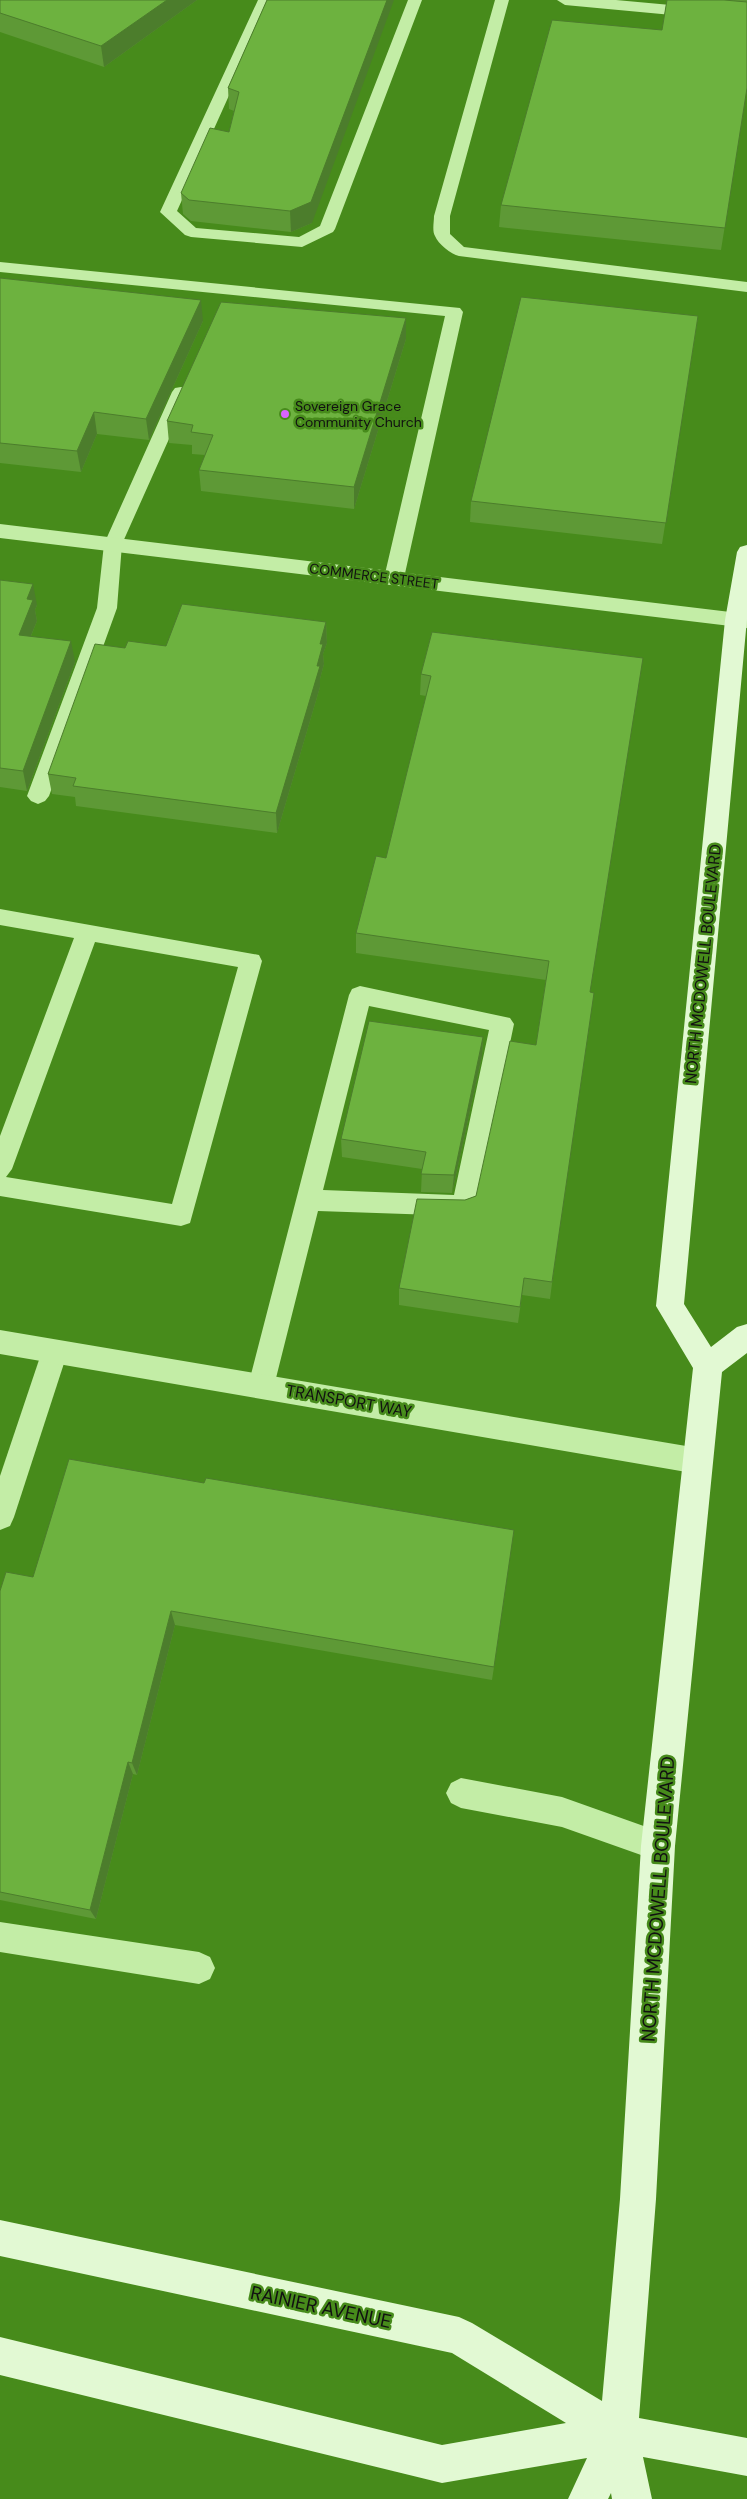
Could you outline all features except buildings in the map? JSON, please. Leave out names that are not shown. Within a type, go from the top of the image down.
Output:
[{"type":"main road","name":"NORTH MCDOWELL BOULEVARD","points":[[632,2499],[619,2434],[638,2199],[658,1846],[708,1366],[670,1306],[747,552]]},
{"type":"main road","points":[[708,1366],[747,1336]]},
{"type":"main road","name":"RAINIER AVENUE","points":[[0,2238],[460,2336],[619,2434]]},
{"type":"main road","name":"RAINIER AVENUE","points":[[0,2356],[442,2464],[619,2434],[747,2457]]},
{"type":"main road","name":"NORTH MCDOWELL BOULEVARD","points":[[588,2499],[619,2434]]},
{"type":"street","points":[[565,0],[618,2],[747,17]]},
{"type":"street","name":"COMMERCE STREET","points":[[0,531],[741,620]]},
{"type":"street","name":"TRANSPORT WAY","points":[[0,1342],[698,1460]]},
{"type":"lane","points":[[265,0],[168,212],[191,232],[302,242],[327,229],[415,0]]},
{"type":"lane","points":[[502,0],[442,216],[442,235],[459,251],[747,287]]},
{"type":"lane","points":[[0,267],[454,312],[394,578]]},
{"type":"lane","points":[[219,307],[227,289]]},
{"type":"lane","points":[[38,796],[107,608],[113,544],[186,380]]},
{"type":"lane","points":[[0,917],[251,960],[181,1216],[0,1186]]},
{"type":"lane","points":[[0,1169],[87,932]]},
{"type":"lane","points":[[261,1386],[360,994],[502,1024],[464,1206],[308,1200]]},
{"type":"lane","points":[[0,1517],[55,1351]]},
{"type":"lane","points":[[461,1794],[562,1812],[658,1846]]},
{"type":"lane","points":[[0,1937],[199,1968]]},
{"type":"place","name":"Sovereign Grace Community Church","points":[[285,414]]}]
